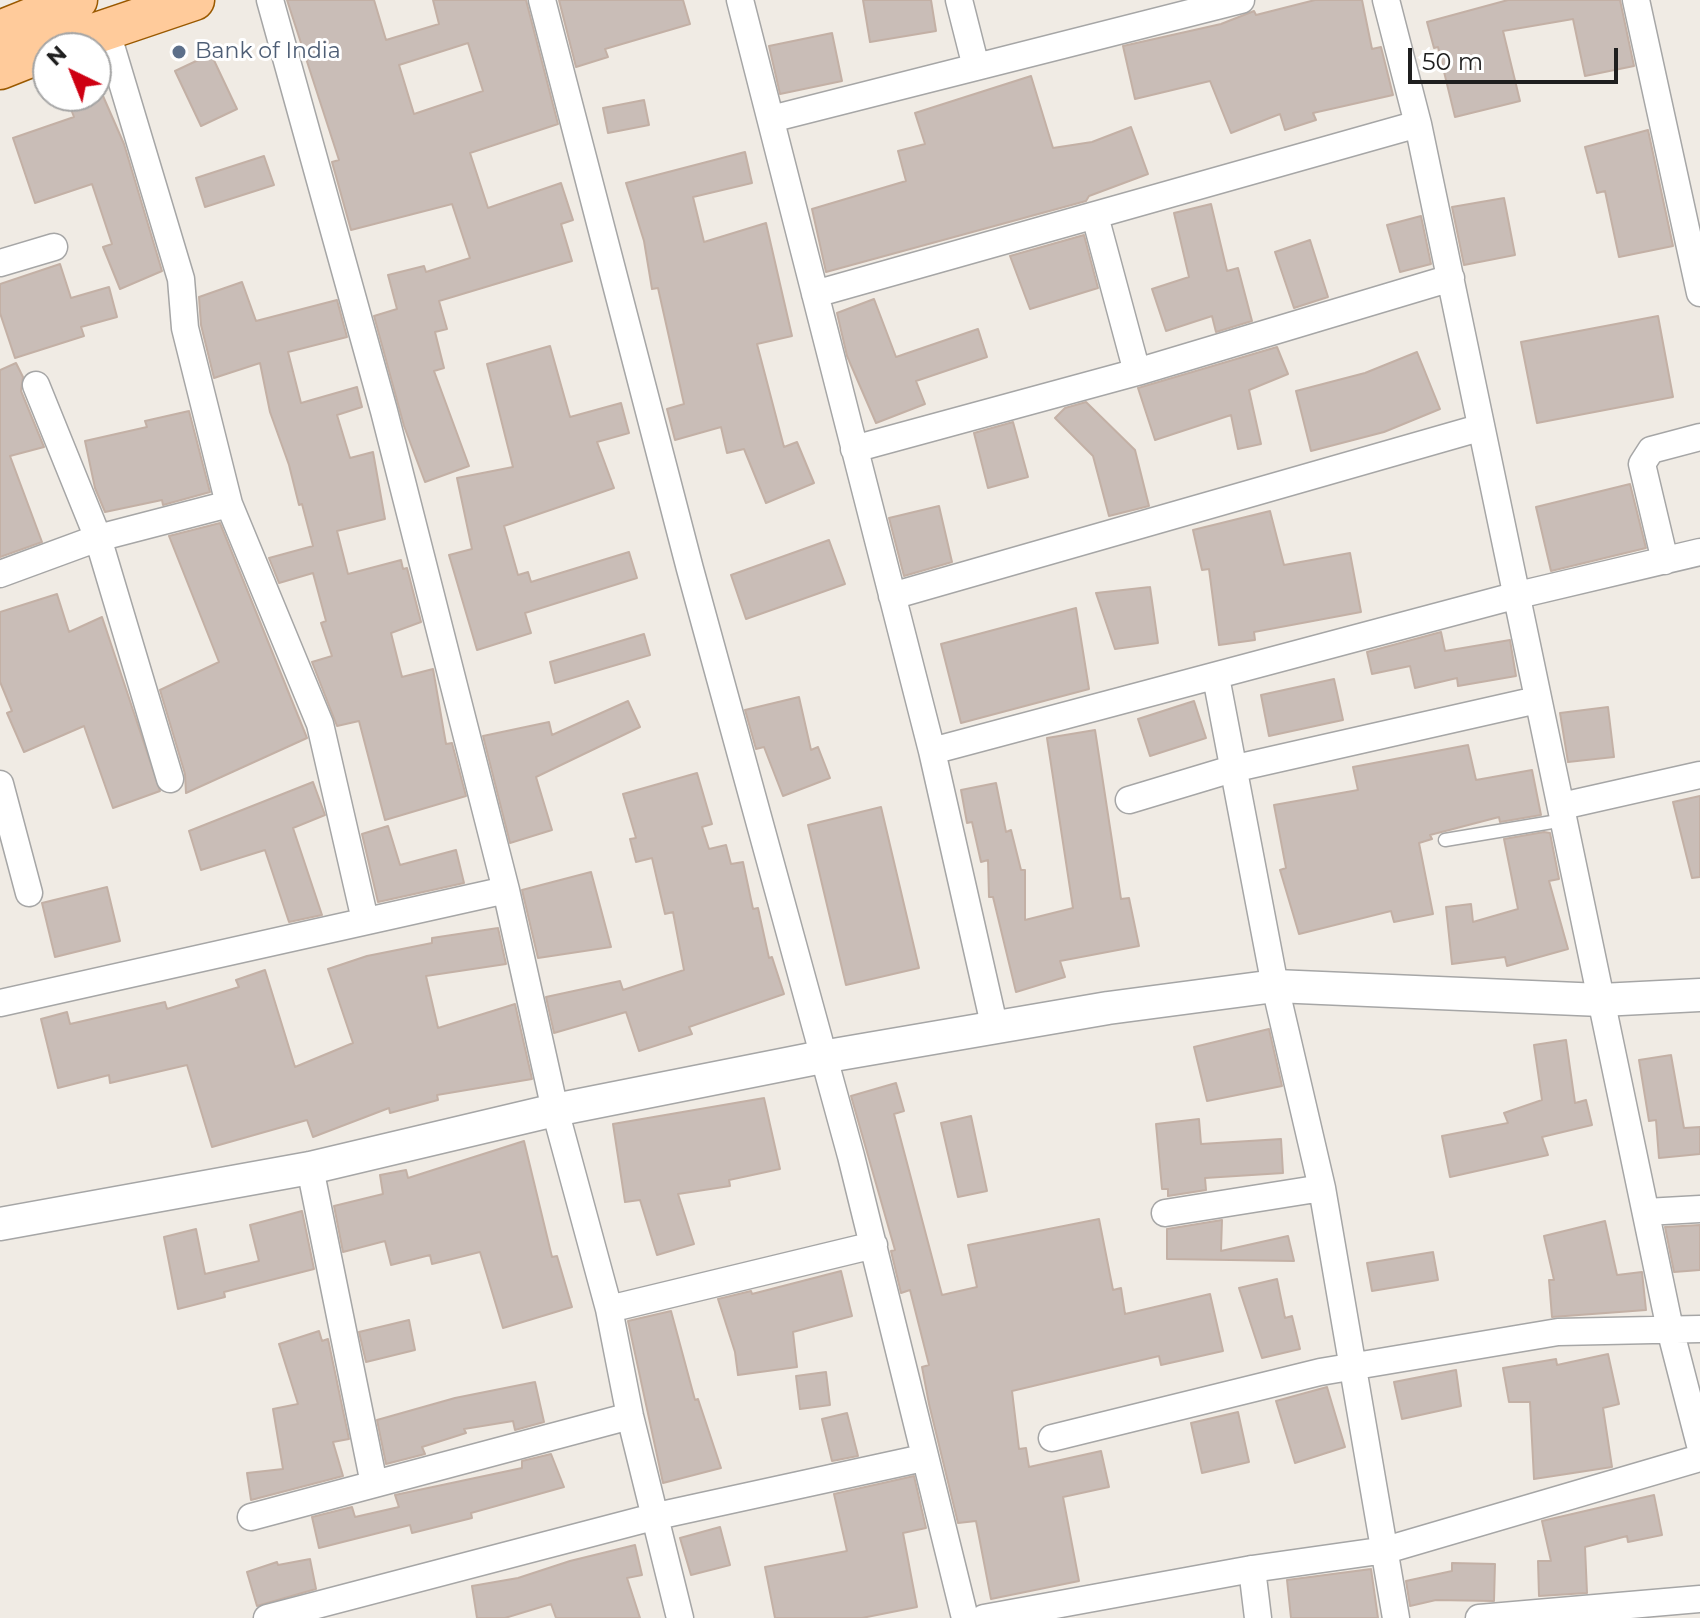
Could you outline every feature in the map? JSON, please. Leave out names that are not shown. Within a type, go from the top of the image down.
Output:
[{"type":"main road","points":[[0,31],[77,0]]},
{"type":"main road","points":[[98,32],[194,0]]},
{"type":"main road","points":[[0,69],[32,56]]},
{"type":"street","points":[[270,0],[384,411],[506,890],[555,1110],[609,1309],[630,1416],[680,1618]]},
{"type":"street","points":[[542,0],[694,584],[874,1245],[923,1458],[965,1618]]},
{"type":"street","points":[[740,0],[932,751],[995,1029]]},
{"type":"street","points":[[959,0],[976,67]]},
{"type":"street","points":[[771,119],[1200,5],[1241,0]]},
{"type":"street","points":[[1386,0],[1418,124],[1514,596],[1563,813],[1670,1329],[1700,1445]]},
{"type":"street","points":[[1636,0],[1700,293]]},
{"type":"street","points":[[106,29],[181,279],[185,328],[229,504],[320,724],[365,920]]},
{"type":"street","points":[[815,294],[1418,124]]},
{"type":"street","points":[[1095,216],[1137,372]]},
{"type":"street","points":[[0,263],[54,247]]},
{"type":"street","points":[[854,449],[1137,372],[1451,278]]},
{"type":"street","points":[[36,385],[98,538],[170,779]]},
{"type":"street","points":[[892,596],[1479,428]]},
{"type":"street","points":[[1665,561],[1642,464],[1651,450],[1700,437]]},
{"type":"street","points":[[0,574],[98,538],[229,504]]},
{"type":"street","points":[[932,751],[1514,596],[1700,552]]},
{"type":"street","points":[[1216,677],[1275,986],[1322,1188],[1396,1618]]},
{"type":"street","points":[[1129,800],[1232,769],[1537,700]]},
{"type":"street","points":[[1563,813],[1700,775]]},
{"type":"street","points":[[0,784],[29,893]]},
{"type":"street","points":[[0,1003],[506,890]]},
{"type":"street","points":[[0,1224],[310,1168],[555,1110],[822,1057],[1108,1008],[1275,986],[1601,1000],[1700,995]]},
{"type":"street","points":[[310,1168],[374,1484]]},
{"type":"street","points":[[1165,1213],[1322,1188]]},
{"type":"street","points":[[1646,1212],[1700,1209]]},
{"type":"street","points":[[609,1309],[874,1245]]},
{"type":"street","points":[[1052,1438],[1320,1372],[1558,1332],[1700,1329]]},
{"type":"street","points":[[251,1517],[630,1416]]},
{"type":"street","points":[[267,1618],[657,1516],[923,1458]]},
{"type":"street","points":[[984,1618],[1252,1569],[1386,1550],[1700,1458]]},
{"type":"street","points":[[1252,1569],[1258,1618]]},
{"type":"street","points":[[1479,1618],[1700,1599]]},
{"type":"lane","points":[[1445,840],[1563,813]]},
{"type":"building","points":[[287,0],[374,0],[386,40],[439,24],[433,0],[526,0],[558,124],[470,153],[488,208],[561,183],[573,220],[561,224],[572,261],[439,301],[447,329],[435,332],[444,368],[434,371],[469,466],[425,482],[404,426],[374,316],[397,309],[388,275],[424,266],[426,272],[470,258],[452,204],[351,230],[332,162],[339,160]],"holes":[[[468,43],[483,91],[414,114],[399,65]]]},
{"type":"building","points":[[559,0],[683,0],[690,24],[605,49],[608,57],[576,67]]},
{"type":"building","points":[[863,0],[931,0],[936,31],[870,42]]},
{"type":"building","points":[[1315,0],[1362,0],[1372,49],[1381,47],[1393,95],[1313,113],[1316,120],[1285,130],[1280,114],[1231,133],[1210,81],[1135,99],[1123,46],[1221,24],[1254,11],[1256,15]]},
{"type":"building","points":[[1508,0],[1620,0],[1634,66],[1585,76],[1573,19],[1503,31],[1520,101],[1455,117],[1438,47],[1434,48],[1427,22]]},
{"type":"building","points":[[832,33],[842,81],[780,94],[769,46]]},
{"type":"building","points":[[211,54],[237,109],[201,126],[175,71]]},
{"type":"building","points":[[1031,76],[1053,148],[1092,142],[1131,127],[1148,174],[1089,196],[1086,201],[826,272],[812,209],[906,181],[898,151],[925,144],[915,113]]},
{"type":"building","points":[[644,100],[649,125],[608,133],[603,108]]},
{"type":"building","points":[[72,112],[110,112],[124,144],[162,271],[120,289],[103,247],[112,244],[92,184],[35,203],[13,138],[74,117]]},
{"type":"building","points":[[1648,130],[1673,246],[1619,257],[1605,191],[1597,193],[1585,147]]},
{"type":"building","points":[[745,152],[752,183],[693,197],[704,242],[766,223],[792,336],[757,344],[784,447],[797,442],[814,483],[766,503],[744,449],[727,453],[721,427],[675,440],[667,409],[684,404],[658,288],[652,289],[644,241],[626,183]]},
{"type":"building","points":[[264,156],[274,185],[205,207],[196,178]]},
{"type":"building","points":[[1504,198],[1515,255],[1464,265],[1452,207]]},
{"type":"building","points":[[1211,204],[1227,271],[1238,268],[1252,321],[1216,332],[1212,316],[1166,331],[1152,289],[1189,277],[1174,213]]},
{"type":"building","points":[[1421,216],[1431,264],[1400,272],[1387,225]]},
{"type":"building","points":[[1084,235],[1098,288],[1030,309],[1010,256]]},
{"type":"building","points":[[1310,240],[1328,297],[1294,308],[1275,252]]},
{"type":"building","points":[[60,264],[71,298],[109,287],[117,317],[81,327],[84,336],[15,358],[0,313],[0,284]]},
{"type":"building","points":[[242,282],[256,321],[337,300],[347,337],[288,352],[301,403],[357,387],[362,407],[337,415],[350,458],[373,452],[385,519],[337,531],[348,574],[401,560],[403,569],[407,568],[421,622],[391,633],[402,677],[433,669],[446,744],[452,743],[466,796],[385,820],[359,721],[337,726],[312,662],[332,656],[321,623],[326,621],[313,573],[279,583],[269,558],[313,546],[270,412],[260,363],[214,378],[201,325],[199,297]]},
{"type":"building","points":[[874,299],[896,357],[978,329],[987,357],[916,381],[925,404],[876,423],[847,356],[837,313]]},
{"type":"building","points":[[1658,316],[1673,397],[1537,423],[1521,342]]},
{"type":"building","points":[[550,346],[570,417],[621,403],[629,433],[597,442],[614,488],[504,526],[518,575],[528,572],[531,582],[629,552],[637,578],[525,613],[531,633],[477,650],[449,555],[472,549],[457,478],[513,467],[487,364]]},
{"type":"building","points":[[1277,347],[1288,374],[1249,390],[1261,444],[1238,449],[1231,415],[1155,440],[1138,388]]},
{"type":"building","points":[[1417,352],[1440,409],[1384,432],[1311,451],[1296,391],[1365,373]]},
{"type":"building","points":[[16,363],[23,377],[21,391],[44,447],[10,456],[42,542],[0,557],[0,370]]},
{"type":"building","points":[[1086,402],[1135,450],[1149,506],[1109,516],[1093,456],[1055,418],[1065,408]]},
{"type":"building","points":[[189,411],[210,492],[163,505],[162,500],[105,512],[95,488],[85,441],[147,427],[145,421]]},
{"type":"building","points":[[1013,422],[1028,477],[988,488],[974,433]]},
{"type":"building","points":[[1630,484],[1646,548],[1551,571],[1536,507]]},
{"type":"building","points":[[939,506],[952,562],[904,576],[889,518]]},
{"type":"building","points":[[1270,511],[1284,565],[1350,553],[1361,612],[1254,632],[1255,640],[1219,645],[1209,569],[1202,570],[1193,530]]},
{"type":"building","points":[[220,523],[307,738],[186,793],[185,774],[160,690],[219,662],[169,536]]},
{"type":"building","points":[[829,540],[845,584],[746,619],[731,575]]},
{"type":"building","points":[[1150,587],[1158,643],[1115,649],[1096,593]]},
{"type":"building","points":[[57,594],[69,632],[102,617],[160,791],[113,808],[84,726],[24,752],[7,713],[12,711],[0,682],[0,612]]},
{"type":"building","points":[[1076,608],[1089,689],[961,723],[941,644]]},
{"type":"building","points":[[1441,632],[1445,651],[1510,640],[1516,676],[1458,686],[1457,678],[1415,688],[1410,666],[1372,674],[1367,652]]},
{"type":"building","points":[[644,634],[650,655],[555,683],[550,662]]},
{"type":"building","points":[[1334,679],[1343,720],[1269,736],[1261,695]]},
{"type":"building","points":[[799,697],[811,750],[818,747],[830,778],[783,796],[764,747],[756,749],[745,710]]},
{"type":"building","points":[[628,701],[640,727],[536,777],[552,830],[510,843],[483,736],[549,722],[552,735]]},
{"type":"building","points":[[1194,701],[1206,738],[1150,756],[1138,719]]},
{"type":"building","points":[[1608,707],[1614,757],[1568,762],[1560,713]]},
{"type":"building","points":[[1095,730],[1121,899],[1129,898],[1139,946],[1060,961],[1065,977],[1016,992],[993,897],[989,897],[988,860],[981,862],[972,822],[967,823],[961,790],[996,783],[1006,832],[1011,830],[1021,870],[1025,870],[1025,920],[1073,908],[1047,738]]},
{"type":"building","points":[[1468,745],[1476,780],[1532,770],[1541,815],[1500,822],[1499,817],[1430,835],[1432,839],[1419,843],[1433,914],[1394,922],[1391,911],[1299,934],[1280,870],[1286,868],[1274,805],[1358,790],[1353,767]]},
{"type":"building","points":[[697,773],[712,824],[702,827],[709,849],[726,845],[731,864],[743,862],[753,909],[758,908],[769,958],[772,957],[784,994],[689,1027],[692,1034],[639,1051],[626,1012],[554,1033],[546,997],[620,981],[623,990],[684,970],[673,912],[665,914],[652,858],[636,862],[630,839],[636,838],[623,794]]},
{"type":"building","points":[[313,782],[325,815],[293,828],[322,915],[289,922],[265,850],[201,870],[189,831]]},
{"type":"building","points":[[1700,796],[1700,877],[1692,878],[1673,802]]},
{"type":"building","points":[[881,807],[919,968],[846,985],[808,825]]},
{"type":"building","points":[[388,826],[400,865],[456,850],[464,883],[378,902],[362,834]]},
{"type":"building","points":[[1550,833],[1559,879],[1549,881],[1568,949],[1507,966],[1505,957],[1452,964],[1446,907],[1471,904],[1473,922],[1518,909],[1504,839]]},
{"type":"building","points":[[591,872],[611,947],[538,958],[522,890]]},
{"type":"building","points":[[107,887],[120,941],[55,957],[42,903]]},
{"type":"building","points":[[498,928],[506,964],[426,976],[438,1028],[515,1004],[532,1079],[437,1095],[438,1100],[390,1113],[389,1108],[313,1137],[307,1120],[212,1147],[187,1065],[110,1083],[109,1075],[58,1088],[41,1019],[67,1012],[70,1024],[165,1002],[167,1009],[239,987],[236,980],[265,970],[295,1067],[353,1043],[328,969],[367,956],[432,943],[432,938]]},
{"type":"building","points":[[1269,1029],[1282,1086],[1207,1101],[1194,1047]]},
{"type":"building","points":[[1566,1040],[1575,1103],[1586,1100],[1592,1125],[1542,1137],[1548,1155],[1450,1177],[1442,1136],[1508,1123],[1504,1113],[1542,1100],[1534,1045]]},
{"type":"building","points":[[1671,1055],[1684,1128],[1700,1127],[1700,1154],[1659,1158],[1656,1120],[1649,1121],[1639,1060]]},
{"type":"building","points":[[896,1083],[904,1111],[894,1114],[942,1295],[977,1287],[968,1245],[1099,1219],[1113,1290],[1121,1288],[1125,1314],[1210,1294],[1223,1351],[1161,1365],[1159,1356],[1012,1391],[1019,1449],[1026,1448],[1029,1467],[1101,1451],[1109,1487],[1063,1497],[1079,1581],[991,1599],[976,1521],[958,1523],[922,1367],[929,1365],[910,1290],[901,1293],[891,1251],[895,1250],[851,1096]]},
{"type":"building","points":[[764,1098],[780,1169],[729,1180],[730,1186],[678,1194],[694,1244],[657,1255],[640,1200],[625,1202],[613,1124]]},
{"type":"building","points":[[971,1116],[987,1191],[958,1197],[941,1123]]},
{"type":"building","points":[[1199,1119],[1201,1144],[1281,1139],[1283,1173],[1205,1178],[1206,1190],[1168,1196],[1168,1189],[1162,1189],[1156,1124]]},
{"type":"building","points":[[524,1141],[552,1257],[557,1256],[572,1307],[503,1328],[480,1252],[432,1264],[430,1255],[391,1265],[385,1241],[343,1252],[334,1206],[383,1194],[380,1175],[406,1170],[408,1178]]},
{"type":"building","points":[[302,1211],[314,1269],[224,1292],[225,1297],[178,1309],[164,1237],[196,1229],[205,1274],[259,1261],[250,1225]]},
{"type":"building","points":[[1222,1220],[1221,1251],[1288,1236],[1294,1261],[1167,1259],[1167,1229]]},
{"type":"building","points":[[1605,1221],[1617,1275],[1642,1272],[1646,1310],[1552,1317],[1549,1280],[1554,1280],[1544,1236]]},
{"type":"building","points":[[1700,1225],[1700,1270],[1674,1272],[1665,1227]]},
{"type":"building","points":[[1433,1252],[1438,1280],[1372,1291],[1367,1263]]},
{"type":"building","points":[[841,1271],[852,1316],[793,1332],[797,1367],[738,1375],[735,1352],[718,1299],[751,1291],[752,1294]]},
{"type":"building","points":[[1277,1279],[1285,1318],[1292,1316],[1300,1349],[1262,1358],[1239,1288]]},
{"type":"building","points":[[671,1311],[695,1400],[698,1399],[721,1468],[663,1483],[628,1321]]},
{"type":"building","points":[[409,1320],[415,1350],[366,1362],[359,1332]]},
{"type":"building","points":[[319,1331],[322,1341],[328,1339],[349,1439],[333,1442],[343,1476],[251,1500],[247,1473],[283,1469],[273,1409],[298,1404],[279,1344]]},
{"type":"building","points":[[1608,1354],[1619,1404],[1603,1408],[1612,1467],[1534,1479],[1530,1402],[1509,1402],[1503,1368],[1556,1359],[1557,1365]]},
{"type":"building","points":[[1456,1370],[1461,1406],[1402,1419],[1394,1382]]},
{"type":"building","points":[[826,1372],[830,1405],[800,1409],[796,1376]]},
{"type":"building","points":[[535,1382],[544,1422],[515,1430],[513,1421],[464,1429],[466,1433],[422,1447],[425,1454],[386,1464],[377,1420],[455,1398]]},
{"type":"building","points":[[1327,1387],[1345,1447],[1295,1463],[1276,1401]]},
{"type":"building","points":[[1238,1412],[1249,1462],[1202,1473],[1191,1423]]},
{"type":"building","points":[[847,1413],[858,1456],[832,1461],[822,1419]]},
{"type":"building","points":[[551,1454],[564,1487],[471,1513],[472,1518],[412,1533],[410,1525],[319,1548],[312,1517],[352,1507],[355,1517],[399,1507],[395,1495],[522,1468],[522,1461]]},
{"type":"building","points":[[914,1476],[926,1528],[903,1533],[917,1607],[862,1618],[775,1618],[765,1567],[847,1551],[834,1494]]},
{"type":"building","points":[[1654,1495],[1662,1535],[1628,1542],[1627,1536],[1585,1547],[1587,1593],[1539,1596],[1538,1561],[1551,1561],[1542,1521]]},
{"type":"building","points":[[720,1527],[730,1565],[691,1575],[680,1538]]},
{"type":"building","points":[[635,1545],[642,1575],[627,1578],[640,1618],[556,1618],[551,1604],[505,1618],[477,1618],[472,1586],[518,1578]]},
{"type":"building","points":[[310,1559],[316,1589],[257,1606],[247,1572],[277,1562],[278,1565]]},
{"type":"building","points":[[1452,1563],[1495,1564],[1494,1601],[1436,1600],[1410,1606],[1406,1581],[1452,1571]]},
{"type":"building","points":[[1371,1569],[1378,1618],[1291,1618],[1287,1580]]},
{"type":"place","name":"Bank of India","points":[[179,52]]}]
